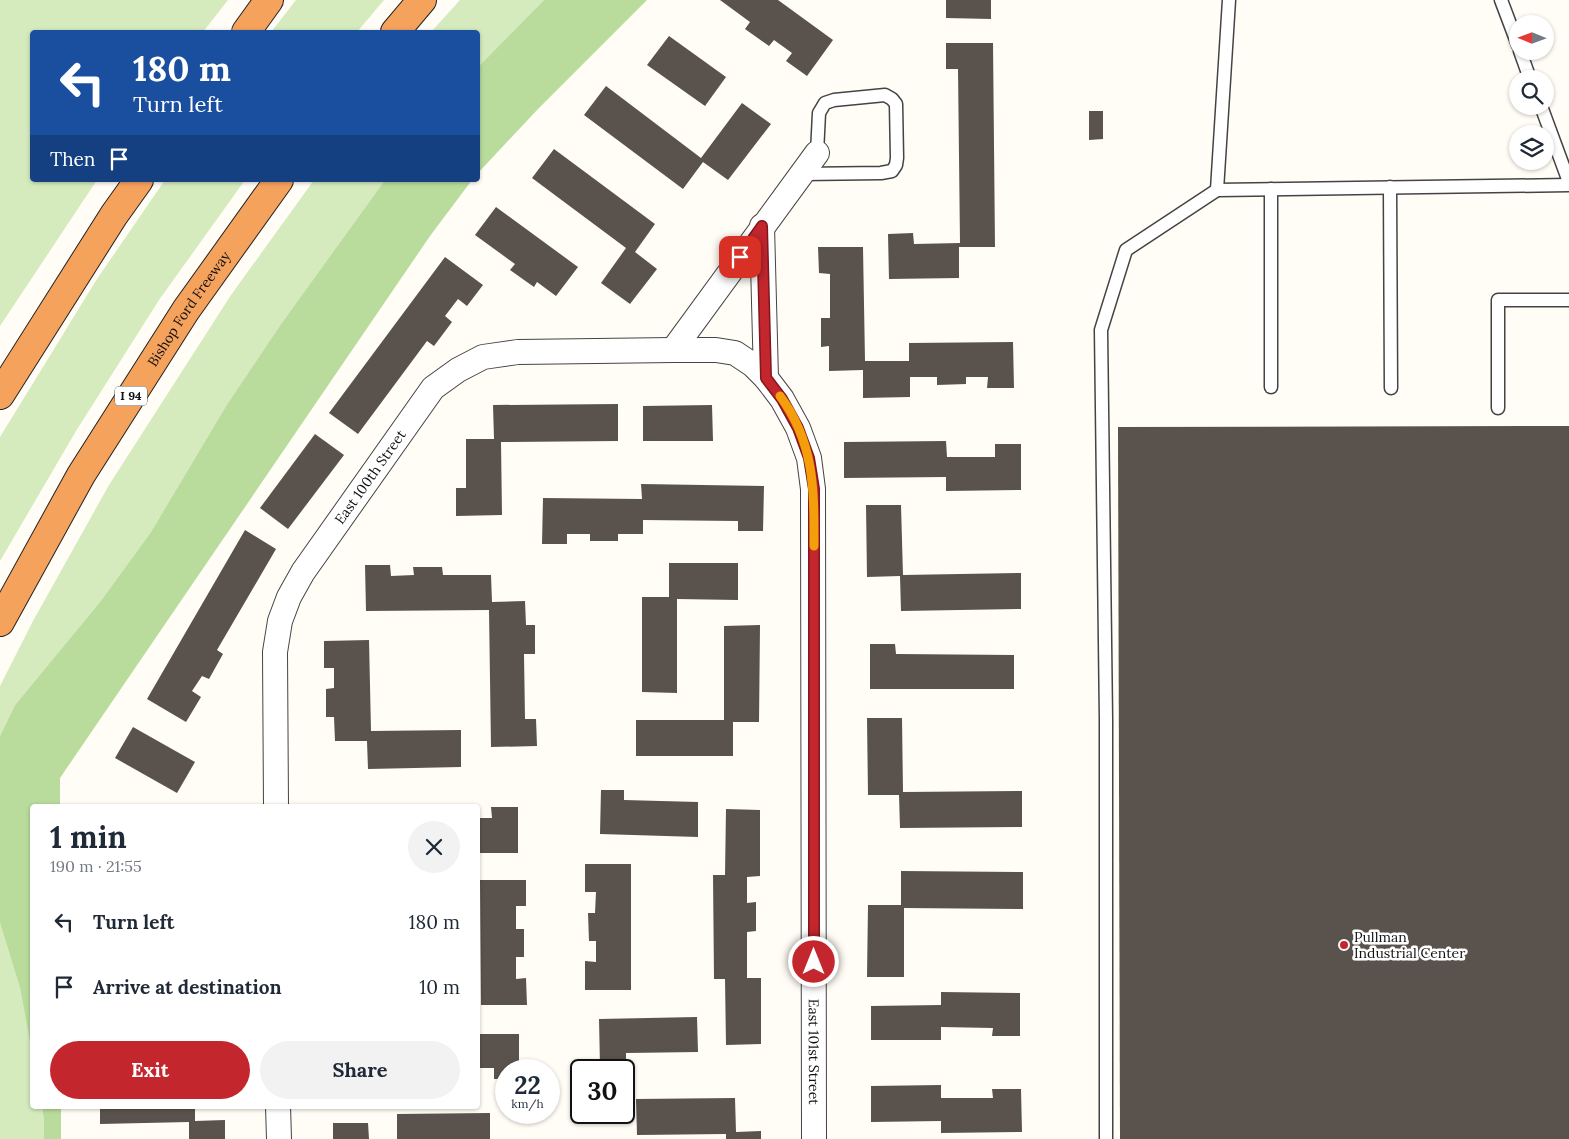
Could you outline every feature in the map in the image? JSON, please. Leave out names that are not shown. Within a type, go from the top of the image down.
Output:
[{"type":"highway","points":[[247,30],[269,0]]},
{"type":"highway","points":[[397,30],[422,0]]},
{"type":"highway","points":[[0,395],[114,216],[139,182]]},
{"type":"highway","name":"Bishop Ford Freeway","points":[[0,622],[81,475],[186,310],[278,182]]},
{"type":"street","points":[[673,350],[817,153]]},
{"type":"street","points":[[762,226],[766,378]]},
{"type":"street","name":"East 101st Street","points":[[673,350],[716,350],[735,353],[753,365],[782,399],[798,428],[809,458],[814,489],[814,1139]]},
{"type":"street","name":"East 100th Street","points":[[276,804],[275,652],[280,621],[286,605],[303,572],[433,388],[458,370],[483,357],[518,352],[673,350]]},
{"type":"street","points":[[278,1109],[279,1139]]},
{"type":"lane","points":[[1217,190],[1229,0]]},
{"type":"lane","points":[[1501,0],[1509,21]]},
{"type":"lane","points":[[801,174],[881,173],[892,171],[896,165],[897,158],[896,104],[885,95],[834,100],[825,103],[819,113],[817,153]]},
{"type":"lane","points":[[1106,1139],[1106,718],[1101,330],[1126,250],[1217,190],[1569,183],[1544,115]]},
{"type":"lane","points":[[1390,187],[1391,388]]},
{"type":"lane","points":[[1271,189],[1271,387]]},
{"type":"lane","points":[[1498,408],[1498,300],[1569,300]]},
{"type":"green space","points":[[0,0],[228,0],[205,30],[30,30],[30,182],[96,182],[0,326]]},
{"type":"green space","points":[[296,0],[384,0],[359,30],[273,30]]},
{"type":"green space","points":[[460,0],[544,0],[480,65],[480,30],[433,30]]},
{"type":"green space","points":[[544,0],[647,0],[538,109],[480,171],[480,65]]},
{"type":"green space","points":[[164,182],[244,182],[159,300],[76,431],[0,561],[0,437],[97,279]]},
{"type":"green space","points":[[313,182],[384,182],[281,324],[226,406],[151,532],[100,602],[15,705],[0,736],[0,686],[33,621],[109,485],[231,295]]},
{"type":"green space","points":[[384,182],[470,182],[430,236],[60,778],[60,804],[30,804],[30,1042],[20,988],[0,923],[0,736],[15,705],[100,602],[151,532],[226,406],[281,324]]},
{"type":"green space","points":[[0,923],[20,988],[30,1042],[30,1109],[42,1109],[44,1139],[0,1139]]},
{"type":"green space","points":[[42,1109],[61,1109],[61,1139],[44,1139]]},
{"type":"building","points":[[720,0],[778,0],[833,40],[807,76],[786,61],[792,53],[774,40],[769,46],[745,29],[750,22]]},
{"type":"building","points":[[946,0],[991,0],[991,19],[946,18]]},
{"type":"building","points":[[669,36],[726,77],[705,106],[647,65]]},
{"type":"building","points":[[946,43],[993,43],[995,247],[959,247],[959,278],[889,279],[888,234],[913,233],[914,244],[960,243],[958,69],[946,69]]},
{"type":"building","points":[[606,86],[701,158],[742,103],[771,124],[728,180],[703,162],[683,189],[584,115]]},
{"type":"building","points":[[1089,111],[1103,111],[1103,139],[1089,140]]},
{"type":"building","points":[[554,149],[655,224],[635,252],[657,269],[630,304],[601,283],[626,248],[532,178]]},
{"type":"building","points":[[496,207],[578,267],[556,296],[537,282],[534,287],[510,270],[515,264],[475,235]]},
{"type":"building","points":[[818,247],[863,247],[865,361],[909,361],[909,343],[1013,342],[1014,388],[987,388],[988,377],[966,377],[966,384],[937,385],[937,377],[910,377],[910,397],[863,398],[863,370],[829,371],[829,346],[821,347],[821,318],[830,318],[830,274],[819,273]]},
{"type":"building","points":[[445,257],[483,285],[467,306],[458,299],[445,316],[452,322],[434,346],[427,341],[358,434],[329,413]]},
{"type":"building","points":[[618,404],[618,441],[501,442],[502,515],[456,516],[456,488],[466,488],[466,439],[494,439],[493,405]]},
{"type":"building","points":[[712,405],[713,441],[643,441],[643,406]]},
{"type":"building","name":"Pullman Industrial Center","points":[[1569,426],[1569,1139],[1120,1139],[1118,427]]},
{"type":"building","points":[[315,434],[344,455],[288,529],[260,508]]},
{"type":"building","points":[[946,441],[947,457],[995,457],[995,444],[1021,444],[1021,490],[946,491],[946,477],[844,478],[844,442]]},
{"type":"building","points":[[641,484],[764,486],[763,531],[738,531],[738,521],[643,520],[643,534],[618,534],[618,541],[590,541],[590,534],[567,534],[567,544],[542,544],[543,498],[642,499]]},
{"type":"building","points":[[866,505],[901,505],[903,575],[1021,573],[1021,609],[901,611],[900,576],[867,577]]},
{"type":"building","points":[[245,530],[276,549],[217,650],[223,654],[209,679],[202,676],[192,691],[201,697],[186,722],[147,699]]},
{"type":"building","points":[[669,563],[738,563],[738,600],[677,599],[677,693],[642,692],[642,597],[669,597]]},
{"type":"building","points":[[365,565],[390,565],[391,576],[414,575],[413,567],[442,567],[443,575],[491,575],[492,602],[525,601],[526,625],[535,625],[535,654],[524,654],[525,719],[536,719],[537,746],[491,747],[489,610],[366,611]]},
{"type":"building","points":[[760,625],[759,722],[733,722],[733,756],[636,756],[636,720],[724,720],[724,626]]},
{"type":"building","points":[[369,640],[371,731],[461,730],[461,767],[368,769],[367,741],[335,741],[334,717],[326,717],[326,689],[334,688],[334,668],[324,668],[324,641]]},
{"type":"building","points":[[870,644],[895,644],[896,654],[1014,655],[1014,689],[870,689]]},
{"type":"building","points":[[867,718],[902,718],[903,792],[1022,791],[1022,827],[900,828],[899,795],[868,795]]},
{"type":"building","points":[[133,727],[195,762],[177,793],[115,758]]},
{"type":"building","points":[[601,790],[624,790],[624,800],[698,802],[698,837],[600,834]]},
{"type":"building","points":[[491,807],[518,807],[518,853],[480,853],[480,818],[492,818]]},
{"type":"building","points":[[726,809],[760,810],[760,876],[747,877],[747,903],[756,902],[756,931],[747,932],[747,978],[761,978],[761,1044],[726,1045],[725,979],[714,979],[713,875],[725,875]]},
{"type":"building","points":[[585,864],[631,864],[631,990],[585,990],[585,961],[596,962],[596,941],[589,941],[588,913],[595,913],[596,892],[585,892]]},
{"type":"building","points":[[901,871],[1023,872],[1023,909],[904,908],[904,977],[867,977],[868,905],[901,905]]},
{"type":"building","points":[[480,880],[526,880],[526,906],[516,906],[516,929],[524,929],[524,957],[516,957],[516,979],[526,978],[527,1005],[481,1005]]},
{"type":"building","points":[[941,992],[1020,993],[1020,1036],[992,1036],[993,1028],[941,1027],[941,1040],[871,1040],[871,1006],[941,1005]]},
{"type":"building","points":[[697,1017],[698,1052],[626,1053],[626,1059],[600,1059],[599,1019]]},
{"type":"building","points":[[480,1034],[519,1034],[519,1059],[495,1059],[494,1079],[494,1068],[480,1068]]},
{"type":"building","points":[[941,1085],[941,1098],[993,1098],[992,1089],[1021,1089],[1022,1132],[941,1133],[941,1121],[871,1122],[871,1086]]},
{"type":"building","points":[[735,1098],[736,1132],[761,1131],[761,1139],[726,1139],[726,1134],[637,1135],[636,1099]]},
{"type":"building","points":[[100,1109],[195,1109],[195,1121],[225,1120],[225,1139],[189,1139],[189,1122],[100,1124]]},
{"type":"building","points":[[490,1113],[490,1139],[397,1139],[397,1114]]},
{"type":"building","points":[[333,1123],[368,1123],[369,1139],[333,1139]]},
{"type":"slow traffic","points":[[780,396],[798,428],[809,458],[814,489],[814,546]]},
{"type":"place","name":"Pullman Industrial Center","points":[[1344,945]]},
{"type":"route","points":[[740,257],[762,226],[766,378],[782,399],[798,428],[809,458],[814,489],[814,962]]}]
